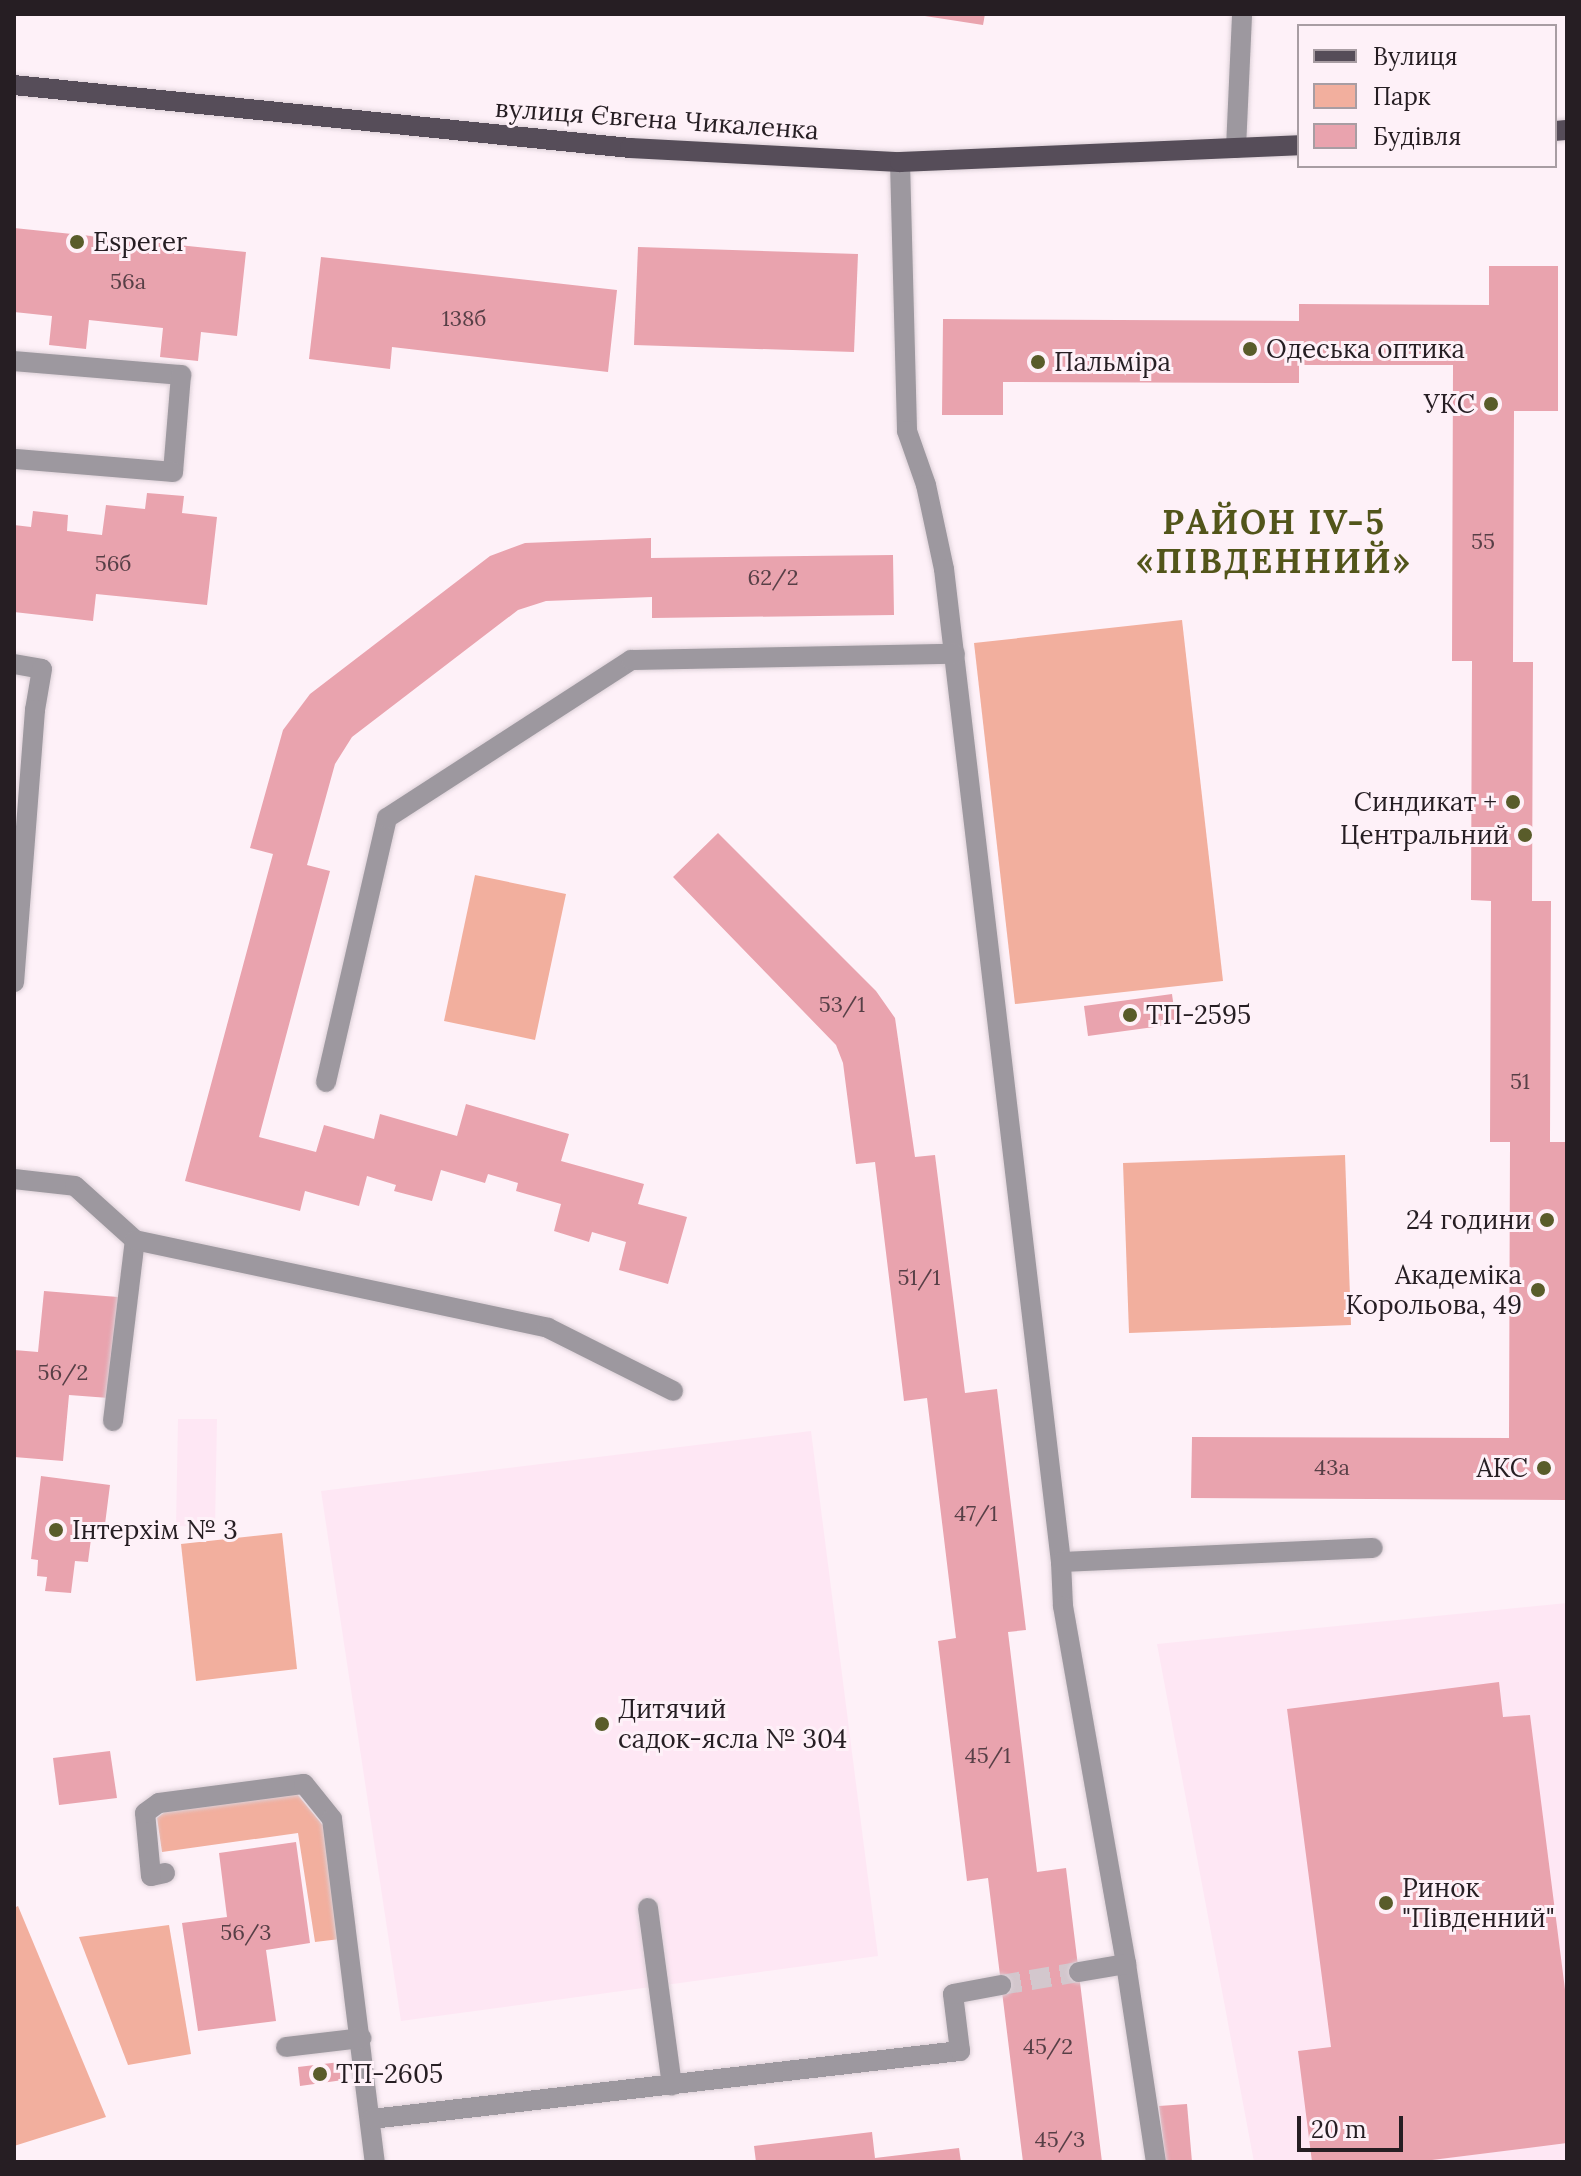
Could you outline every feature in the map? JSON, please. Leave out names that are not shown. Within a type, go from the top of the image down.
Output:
[{"type":"main road","name":"вулиця Євгена Чикаленка","points":[[14,85],[630,148],[900,162],[1297,145]]},
{"type":"lane","points":[[1236,148],[1242,14]]},
{"type":"lane","points":[[900,162],[907,431],[926,485],[955,654],[1061,1562],[1063,1606],[1126,1964],[1156,2162]]},
{"type":"lane","points":[[14,361],[181,375],[173,472],[14,459]]},
{"type":"lane","points":[[326,1082],[387,818],[631,660],[955,654]]},
{"type":"lane","points":[[14,664],[42,669],[35,710],[14,982]]},
{"type":"lane","points":[[14,1179],[75,1186],[135,1240],[548,1328],[673,1391]]},
{"type":"lane","points":[[113,1421],[135,1240]]},
{"type":"lane","points":[[1061,1562],[1373,1548]]},
{"type":"lane","points":[[165,1873],[151,1876],[145,1813],[159,1803],[304,1784],[332,1819],[375,2162]]},
{"type":"lane","points":[[648,1908],[672,2085]]},
{"type":"lane","points":[[1079,1972],[1126,1964]]},
{"type":"lane","points":[[372,2119],[960,2051],[953,1994],[1001,1985]]},
{"type":"lane","points":[[286,2047],[361,2038]]},
{"type":"shaded area","points":[[178,1419],[217,1419],[215,1527],[176,1526]]},
{"type":"shaded area","name":"Дитячий садок-ясла № 304","points":[[811,1431],[878,1956],[401,2021],[321,1491]]},
{"type":"shaded area","name":"Ринок \"Південний\"","points":[[1567,1603],[1567,2162],[1254,2162],[1157,1644]]},
{"type":"green space","points":[[1182,620],[1223,981],[1015,1004],[974,643]]},
{"type":"green space","points":[[475,875],[566,894],[535,1040],[444,1021]]},
{"type":"green space","points":[[1345,1155],[1351,1325],[1129,1333],[1123,1163]]},
{"type":"green space","points":[[282,1533],[297,1669],[196,1681],[181,1544]]},
{"type":"green space","points":[[297,1794],[325,1828],[340,1939],[315,1942],[298,1833],[162,1852],[157,1818],[166,1811]]},
{"type":"green space","points":[[18,1906],[106,2117],[14,2146],[14,1908]]},
{"type":"green space","points":[[169,1925],[191,2054],[128,2065],[79,1937]]},
{"type":"building","points":[[912,14],[985,14],[983,25]]},
{"type":"building","points":[[14,228],[246,252],[237,336],[201,332],[198,361],[160,357],[163,328],[89,320],[86,349],[49,345],[52,316],[14,312]]},
{"type":"building","points":[[638,247],[858,254],[854,352],[634,345]]},
{"type":"building","points":[[321,257],[617,290],[608,372],[392,347],[390,369],[309,359]]},
{"type":"building","points":[[1489,266],[1558,266],[1558,411],[1514,411],[1513,662],[1533,662],[1532,901],[1551,901],[1550,1142],[1567,1142],[1567,1500],[1191,1498],[1192,1437],[1509,1438],[1510,1142],[1490,1142],[1491,901],[1471,900],[1472,661],[1452,661],[1453,365],[1299,365],[1299,383],[1003,382],[1003,415],[942,415],[943,319],[1299,321],[1299,304],[1489,305]]},
{"type":"building","points":[[147,493],[184,496],[182,513],[217,517],[207,605],[96,594],[93,621],[14,612],[14,525],[31,527],[33,511],[68,515],[67,531],[102,535],[106,505],[145,509]]},
{"type":"building","points":[[651,538],[651,558],[893,555],[894,615],[652,618],[652,597],[546,601],[518,610],[352,737],[335,764],[307,865],[330,871],[259,1137],[316,1152],[324,1125],[374,1139],[380,1114],[457,1136],[466,1104],[569,1134],[561,1161],[644,1184],[638,1204],[687,1217],[668,1284],[619,1270],[626,1242],[592,1232],[589,1242],[554,1231],[561,1204],[516,1191],[518,1183],[488,1174],[485,1183],[441,1170],[432,1201],[394,1191],[396,1185],[367,1176],[359,1206],[305,1191],[300,1211],[185,1181],[273,854],[250,848],[283,730],[310,694],[490,556],[525,543]]},
{"type":"building","points":[[718,833],[876,991],[895,1018],[915,1157],[935,1155],[965,1393],[997,1389],[1026,1630],[1008,1632],[1037,1872],[1066,1868],[1102,2162],[1023,2162],[988,1878],[967,1881],[938,1641],[956,1638],[927,1398],[904,1401],[875,1162],[856,1164],[843,1063],[836,1045],[673,877]]},
{"type":"building","name":"ТП-2595","points":[[1172,994],[1176,1024],[1088,1036],[1084,1006]]},
{"type":"building","points":[[44,1291],[118,1297],[109,1398],[69,1395],[63,1461],[14,1457],[14,1350],[38,1352]]},
{"type":"building","points":[[41,1476],[110,1485],[104,1532],[92,1531],[88,1562],[75,1561],[71,1593],[45,1591],[47,1577],[37,1576],[38,1560],[31,1559]]},
{"type":"building","points":[[1499,1682],[1503,1717],[1530,1715],[1567,2005],[1567,2143],[1416,2162],[1312,2162],[1298,2051],[1331,2047],[1287,1709]]},
{"type":"building","points":[[110,1751],[117,1798],[59,1805],[53,1758]]},
{"type":"building","points":[[296,1842],[310,1943],[266,1950],[276,2021],[198,2031],[182,1923],[227,1917],[219,1853]]},
{"type":"building","name":"ТП-2605","points":[[340,2062],[343,2080],[300,2086],[298,2067]]},
{"type":"building","points":[[1187,2104],[1192,2162],[1166,2162],[1159,2106]]},
{"type":"building","points":[[872,2132],[875,2158],[959,2148],[961,2162],[756,2162],[754,2146]]},
{"type":"tunnel","points":[[1001,1985],[1079,1972]]},
{"type":"place","name":"Esperer","points":[[77,242]]},
{"type":"place","name":"Одеська оптика","points":[[1250,349]]},
{"type":"place","name":"Пальміра","points":[[1038,362]]},
{"type":"place","name":"УКС","points":[[1491,404]]},
{"type":"place","name":"Синдикат +","points":[[1513,802]]},
{"type":"place","name":"Центральний","points":[[1525,835]]},
{"type":"place","name":"ТП-2595","points":[[1130,1015]]},
{"type":"place","name":"24 години","points":[[1547,1220]]},
{"type":"place","name":"Академіка Корольова, 49","points":[[1538,1290]]},
{"type":"place","name":"АКС","points":[[1544,1468]]},
{"type":"place","name":"Інтерхім № 3","points":[[56,1530]]},
{"type":"place","name":"Дитячий садок-ясла № 304","points":[[602,1724]]},
{"type":"place","name":"Ринок \"Південний\"","points":[[1386,1903]]},
{"type":"place","name":"ТП-2605","points":[[320,2074]]},
{"type":"district","name":"РАЙОН IV-5 «ПІВДЕННИЙ»","points":[[1274,540]]}]
